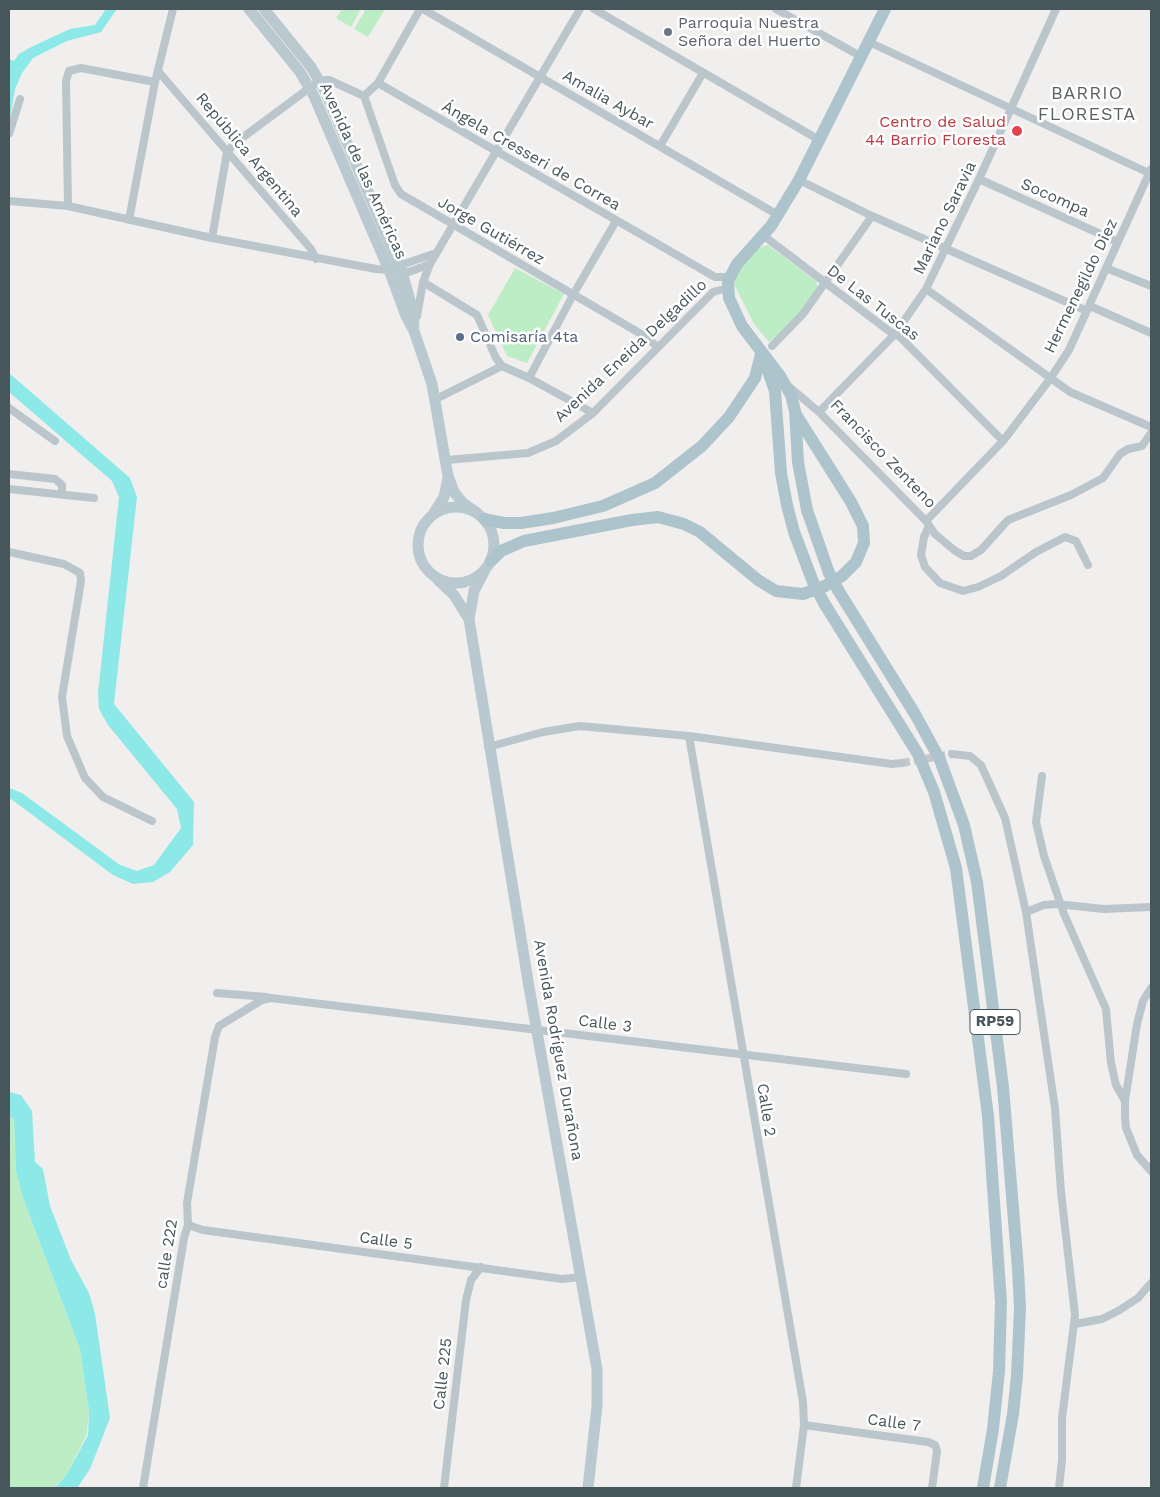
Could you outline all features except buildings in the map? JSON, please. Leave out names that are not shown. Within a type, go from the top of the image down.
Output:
[{"type":"main road","name":"Avenida de las Américas","points":[[249,9],[309,86],[397,269]]},
{"type":"main road","name":"Avenida de las Américas","points":[[264,9],[320,80],[397,269],[406,316],[414,331],[436,399],[448,476]]},
{"type":"main road","name":"Avenida Eneida Delgadillo","points":[[728,283],[737,264],[764,236],[799,180],[821,141],[885,9]]},
{"type":"main road","points":[[434,576],[444,581],[467,582],[507,547],[524,541],[632,520],[658,517],[684,524],[700,532],[758,580],[776,591],[803,594],[825,586],[842,576],[856,562],[864,543],[863,526],[848,496],[795,411],[786,384],[761,354],[737,316],[728,283]]},
{"type":"main road","points":[[434,514],[454,507],[504,523],[521,523],[553,518],[603,506],[655,483],[702,446],[729,417],[755,378],[761,354]]},
{"type":"main road","name":"RP59","points":[[761,354],[774,391],[781,473],[794,532],[813,582],[824,603],[918,754],[937,801],[956,868],[988,1116],[1001,1292],[999,1371],[993,1428],[982,1488]]},
{"type":"main road","name":"RP59","points":[[795,411],[798,462],[807,510],[829,573],[915,714],[940,760],[964,824],[977,882],[1003,1087],[1020,1308],[1013,1414],[1000,1488]]},
{"type":"main road","points":[[448,476],[459,499],[480,516],[494,537],[494,548],[488,565],[474,591],[469,619]]},
{"type":"main road","points":[[448,476],[444,497],[434,514],[421,530],[418,550],[426,569],[454,595],[469,619]]},
{"type":"main road","name":"Avenida Rodríguez Durañona","points":[[469,619],[488,747],[598,1382],[598,1406],[588,1488]]},
{"type":"street","points":[[128,220],[155,82],[173,9]]},
{"type":"street","points":[[212,238],[227,152],[234,144],[309,86],[320,80],[329,80],[364,96],[378,83],[422,9]]},
{"type":"street","name":"Amalia Aybar","points":[[422,9],[778,215]]},
{"type":"street","points":[[414,331],[423,282],[430,264],[580,9]]},
{"type":"street","points":[[594,9],[821,141]]},
{"type":"street","points":[[776,9],[862,57]]},
{"type":"street","name":"Mariano Saravia","points":[[819,412],[895,334],[926,289],[947,249],[1056,9]]},
{"type":"street","points":[[869,42],[1151,172]]},
{"type":"street","points":[[68,206],[66,81],[69,71],[81,68],[155,82]]},
{"type":"street","name":"República Argentina","points":[[158,70],[311,249],[316,259]]},
{"type":"street","points":[[660,146],[703,72]]},
{"type":"street","name":"Ángela Cresseri de Correa","points":[[378,83],[616,221],[728,283]]},
{"type":"street","name":"Jorge Gutiérrez","points":[[364,96],[398,190],[453,226],[648,338],[657,347]]},
{"type":"street","points":[[9,134],[20,99]]},
{"type":"street","name":"Hermenegildo Diez","points":[[928,524],[1003,440],[1050,379],[1068,350],[1151,172]]},
{"type":"street","name":"Socompa","points":[[979,179],[1118,242]]},
{"type":"street","points":[[799,180],[872,216],[947,249],[1151,333]]},
{"type":"street","points":[[9,201],[68,206],[316,259],[397,269],[430,264]]},
{"type":"street","points":[[772,346],[794,325],[872,216]]},
{"type":"street","points":[[529,378],[573,295],[616,221]]},
{"type":"street","name":"De Las Tuscas","points":[[764,236],[895,334],[1003,440]]},
{"type":"street","points":[[397,269],[437,253]]},
{"type":"street","points":[[1106,268],[1151,286]]},
{"type":"street","points":[[423,282],[478,315],[496,358],[502,366],[529,378],[593,413]]},
{"type":"street","name":"Avenida Eneida Delgadillo","points":[[447,460],[496,457],[537,450],[556,440],[593,413],[713,292],[728,283]]},
{"type":"street","points":[[926,289],[1050,379],[1084,400],[1151,427]]},
{"type":"street","points":[[436,399],[502,366]]},
{"type":"street","name":"Francisco Zenteno","points":[[786,384],[819,412],[954,550],[964,556],[975,555],[1008,520],[1085,488],[1103,478],[1122,451],[1142,446],[1151,433]]},
{"type":"street","points":[[9,408],[55,441]]},
{"type":"street","points":[[9,474],[55,479],[62,485],[62,494]]},
{"type":"street","points":[[9,489],[94,498]]},
{"type":"street","points":[[928,524],[921,555],[925,566],[940,583],[963,591],[978,587],[1001,576],[1036,552],[1065,537],[1076,540],[1088,565]]},
{"type":"street","points":[[9,552],[64,564],[76,569],[80,573],[81,581],[62,697],[62,713],[71,749],[85,778],[103,796],[152,821]]},
{"type":"street","points":[[488,747],[543,732],[580,726],[689,736],[892,764],[902,763]]},
{"type":"street","name":"Calle 2","points":[[689,736],[803,1402],[804,1425],[796,1488]]},
{"type":"street","points":[[952,754],[970,756],[981,765],[989,779],[1005,818],[1026,912],[1055,1108],[1075,1324],[1062,1410],[1062,1475],[1059,1488]]},
{"type":"street","points":[[1042,776],[1036,822],[1044,856],[1060,904],[1106,1009],[1111,1062],[1116,1085],[1125,1101]]},
{"type":"street","points":[[1026,912],[1044,905],[1060,904],[1104,909],[1151,907]]},
{"type":"street","points":[[1151,988],[1143,1001],[1137,1024],[1125,1101],[1126,1128],[1137,1155],[1151,1171]]},
{"type":"street","name":"Calle 3","points":[[217,993],[906,1074]]},
{"type":"street","name":"calle 222","points":[[143,1488],[184,1238],[188,1225],[187,1203],[214,1036],[219,1026],[262,1000],[271,998]]},
{"type":"street","name":"Calle 5","points":[[188,1225],[203,1230],[562,1279],[581,1277]]},
{"type":"street","name":"Calle 225","points":[[444,1488],[466,1300],[471,1280],[480,1267]]},
{"type":"street","points":[[1075,1324],[1102,1319],[1118,1311],[1138,1298],[1151,1283]]},
{"type":"street","name":"Calle 7","points":[[804,1425],[928,1442],[935,1445],[937,1451],[932,1488]]},
{"type":"green space","points":[[342,9],[361,9],[351,27],[336,18]]},
{"type":"green space","points":[[366,9],[385,9],[368,37],[354,29]]},
{"type":"green space","points":[[768,245],[816,281],[818,289],[794,320],[769,342],[754,324],[734,284],[736,273],[758,248]]},
{"type":"green space","points":[[515,268],[564,294],[527,363],[507,356],[488,315]]},
{"type":"green space","points":[[9,1116],[14,1120],[16,1171],[23,1198],[80,1349],[89,1411],[87,1434],[67,1474],[54,1488],[9,1488]]},
{"type":"water","points":[[106,9],[117,9],[101,32],[67,41],[33,58],[22,73],[15,89],[9,124],[9,59],[14,61],[19,54],[31,47],[70,29],[95,25]]},
{"type":"water","points":[[9,373],[130,478],[137,497],[114,704],[194,802],[193,845],[170,872],[153,882],[133,884],[113,875],[11,799],[9,800],[9,788],[22,793],[120,865],[137,871],[154,865],[181,828],[177,809],[108,725],[99,709],[98,693],[119,497],[112,481],[9,392]]},
{"type":"water","points":[[9,1092],[21,1095],[32,1111],[35,1162],[43,1169],[50,1206],[71,1260],[89,1293],[95,1314],[110,1418],[90,1469],[77,1488],[55,1488],[67,1474],[88,1435],[89,1411],[80,1349],[23,1198],[16,1171],[14,1120],[9,1115]]},
{"type":"tunnel","points":[[902,763],[952,754]]},
{"type":"place","name":"Parroquia Nuestra Señora del Huerto","points":[[668,32]]},
{"type":"place","name":"Centro de Salud 44 Barrio Floresta","points":[[1017,131]]},
{"type":"place","name":"Comisaría 4ta","points":[[460,337]]},
{"type":"district","name":"BARRIO FLORESTA","points":[[1087,104]]}]
